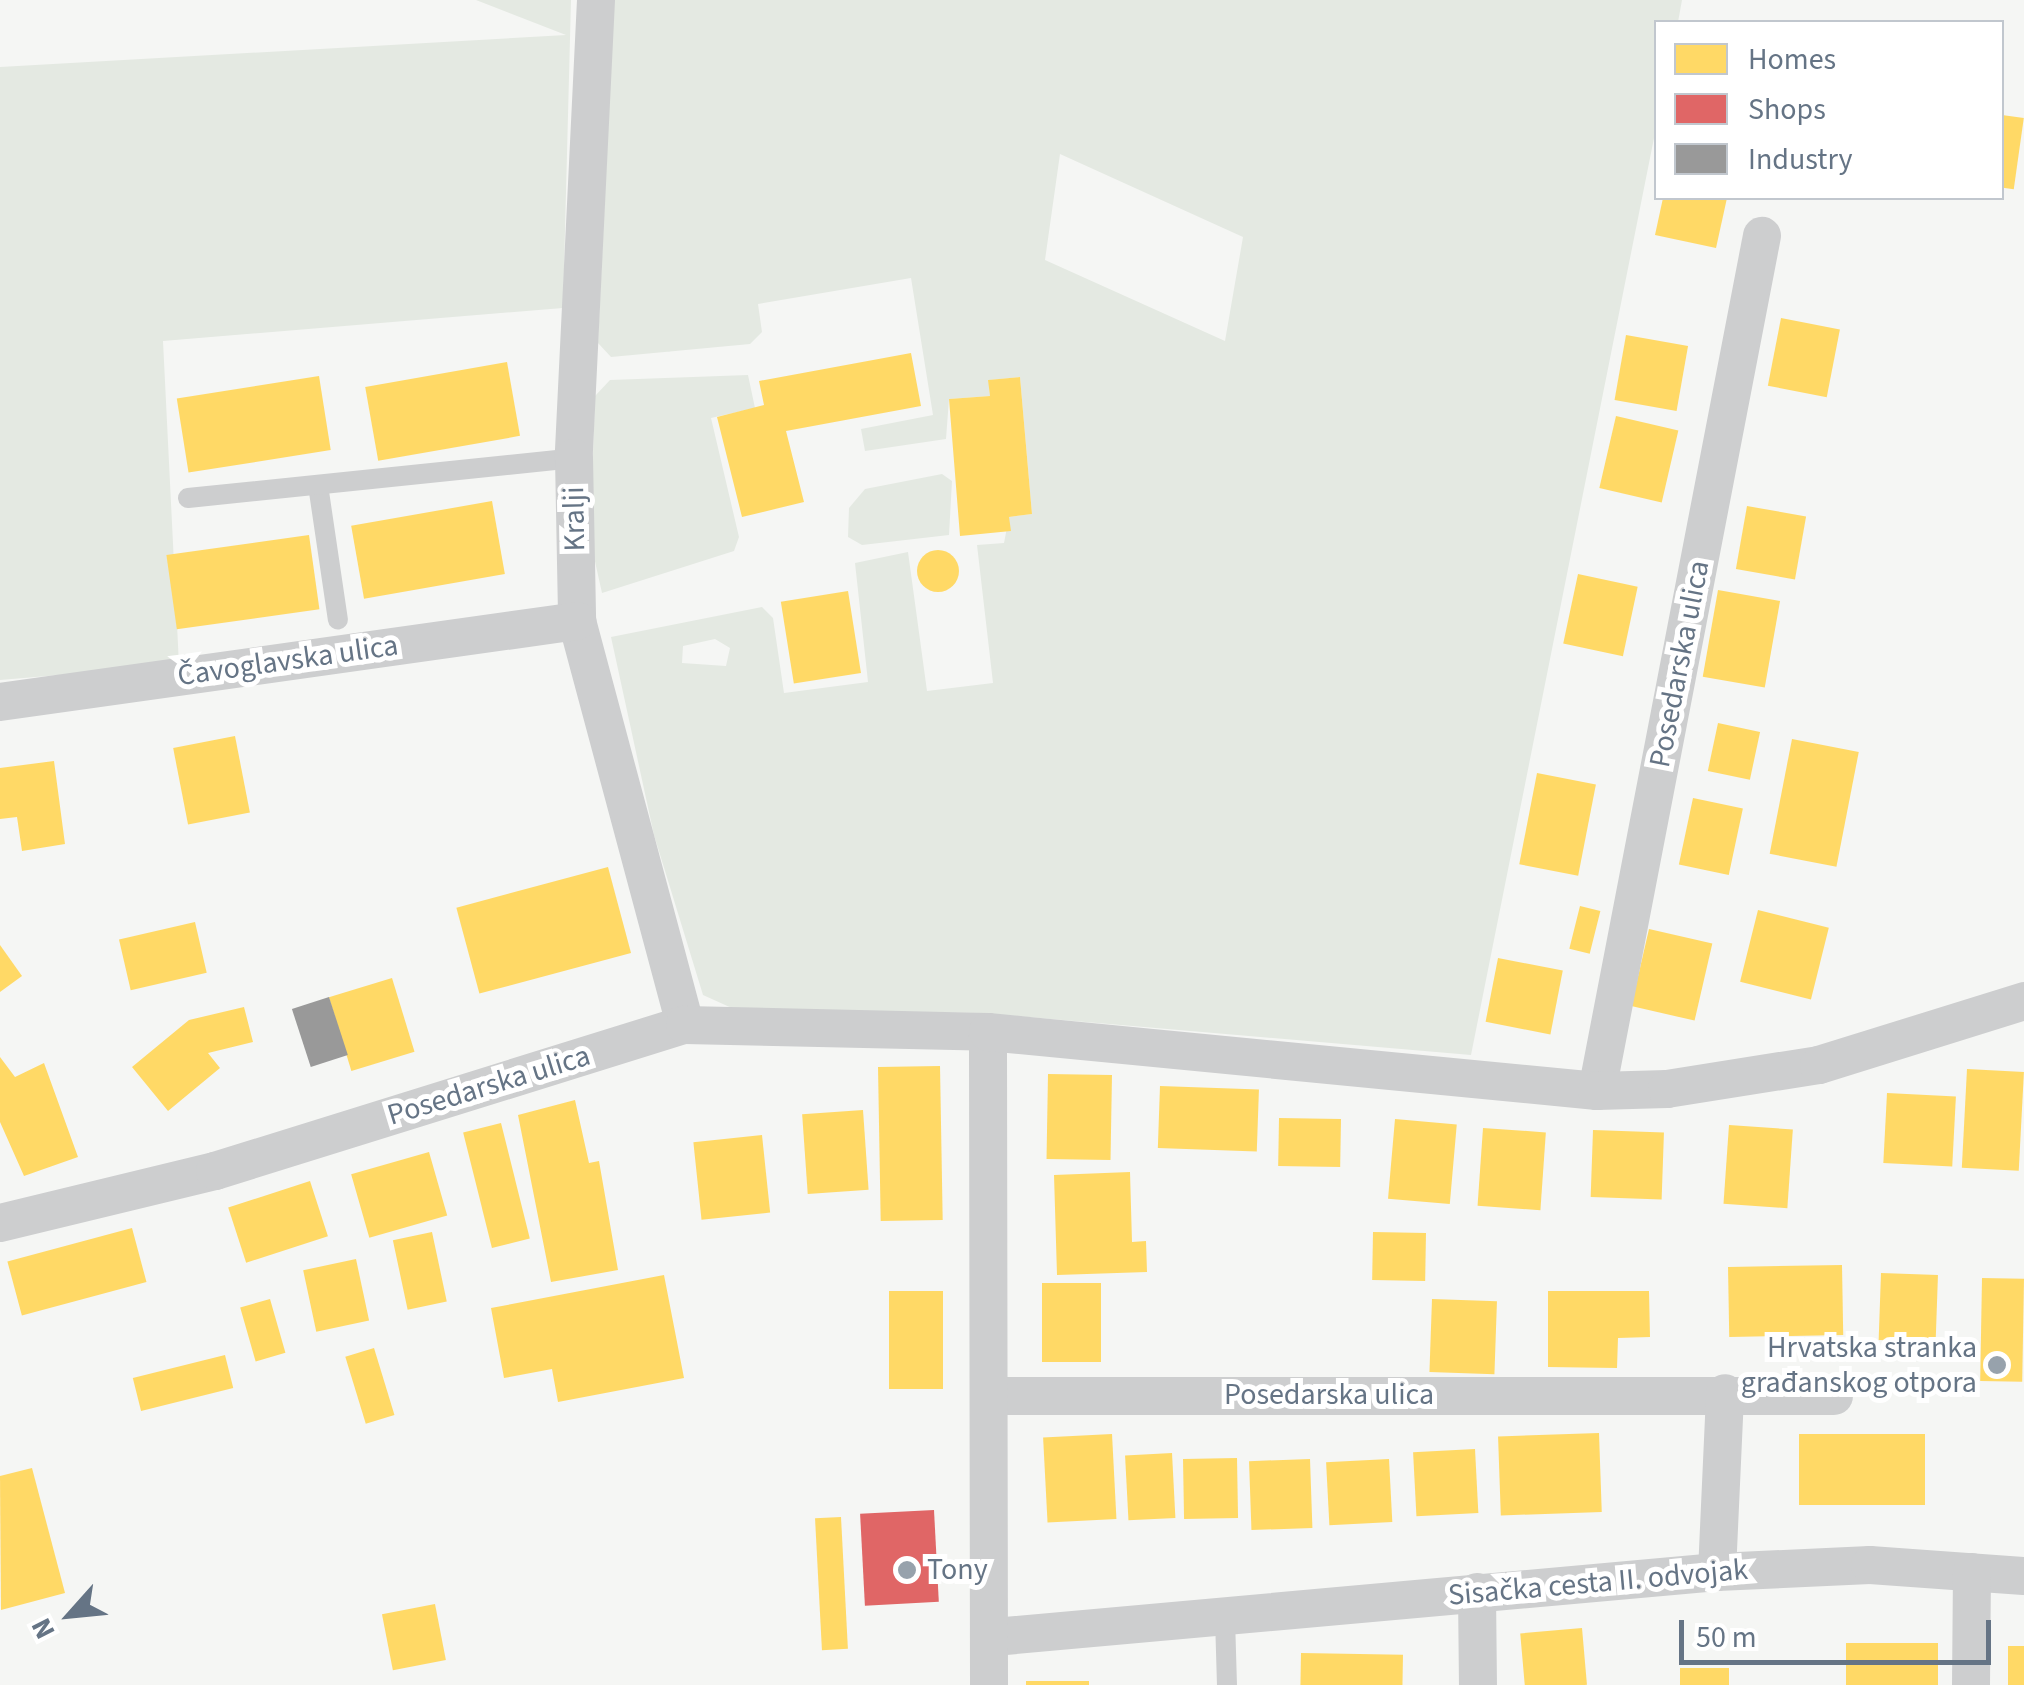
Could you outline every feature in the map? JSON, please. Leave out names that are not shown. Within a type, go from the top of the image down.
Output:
[{"type":"street","name":"Kralji","points":[[596,0],[574,458],[577,621],[685,1025]]},
{"type":"street","name":"Posedarska ulica","points":[[1598,1091],[1762,236]]},
{"type":"street","name":"Čavoglavska ulica","points":[[0,702],[577,621]]},
{"type":"street","name":"Posedarska ulica","points":[[0,1223],[215,1171],[685,1025],[988,1032],[1598,1091],[1748,1082],[2024,1002]]},
{"type":"street","points":[[988,1032],[994,1637],[989,1685]]},
{"type":"street","points":[[1716,1572],[1725,1394]]},
{"type":"street","name":"Posedarska ulica","points":[[993,1396],[1834,1396]]},
{"type":"street","name":"Sisačka cesta II. odvojak","points":[[994,1637],[1716,1572],[1870,1564],[2024,1576]]},
{"type":"street","points":[[1971,1685],[1972,1572]]},
{"type":"street","points":[[1478,1592],[1478,1685]]},
{"type":"lane","points":[[188,498],[574,458]]},
{"type":"lane","points":[[318,485],[338,620]]},
{"type":"lane","points":[[1225,1618],[1227,1685]]},
{"type":"shaded area","points":[[476,0],[571,0],[563,308],[163,341],[179,665],[0,680],[0,67],[566,35]]},
{"type":"shaded area","points":[[614,0],[1682,0],[1678,20],[1654,20],[1654,138],[1471,1055],[980,1013],[734,1009],[703,995],[654,835],[611,637],[762,607],[773,618],[784,693],[868,682],[855,563],[908,552],[927,691],[993,683],[977,545],[1004,543],[1009,517],[1032,514],[1020,377],[989,380],[990,396],[949,399],[946,439],[865,451],[861,429],[933,415],[911,278],[758,304],[762,332],[750,344],[611,357],[598,343]],"holes":[[[1060,154],[1243,237],[1225,341],[1045,260]],[[715,639],[730,648],[726,666],[682,663],[683,646]]]},
{"type":"shaded area","points":[[748,375],[755,408],[711,418],[739,537],[734,551],[602,593],[590,539],[595,396],[610,380]]},
{"type":"shaded area","points":[[942,474],[952,481],[949,535],[862,545],[848,537],[849,508],[865,489]]},
{"type":"building: Homes","points":[[2004,115],[2024,118],[2014,189],[2004,188]]},
{"type":"building: Homes","points":[[1663,200],[1727,200],[1716,248],[1655,235]]},
{"type":"building: Homes","points":[[1781,318],[1840,329],[1827,397],[1768,386]]},
{"type":"building: Homes","points":[[1626,335],[1688,346],[1677,411],[1615,400]]},
{"type":"building: Homes","points":[[911,353],[921,406],[786,431],[804,502],[742,517],[717,417],[764,405],[759,381]]},
{"type":"building: Homes","points":[[507,362],[520,436],[378,461],[365,387]]},
{"type":"building: Homes","points":[[319,376],[331,450],[189,473],[177,399]]},
{"type":"building: Homes","points":[[1020,377],[1032,514],[1009,517],[1011,531],[960,536],[949,399],[990,396],[988,380]]},
{"type":"building: Homes","points":[[1616,416],[1678,430],[1662,503],[1599,488]]},
{"type":"building: Homes","points":[[492,501],[505,574],[364,599],[351,526]]},
{"type":"building: Homes","points":[[1747,506],[1806,516],[1795,579],[1736,569]]},
{"type":"building: Homes","points":[[309,535],[319,609],[177,629],[166,555]]},
{"type":"building: Homes","points":[[938,550],[953,556],[959,571],[953,586],[938,592],[923,586],[917,571],[923,556]]},
{"type":"building: Homes","points":[[1578,574],[1638,587],[1623,656],[1563,643]]},
{"type":"building: Homes","points":[[1718,590],[1780,601],[1765,688],[1703,677]]},
{"type":"building: Homes","points":[[848,591],[861,673],[794,684],[781,602]]},
{"type":"building: Homes","points":[[1718,723],[1760,732],[1750,780],[1708,771]]},
{"type":"building: Homes","points":[[235,736],[250,813],[188,825],[173,748]]},
{"type":"building: Homes","points":[[1792,739],[1859,752],[1836,867],[1770,854]]},
{"type":"building: Homes","points":[[54,761],[65,844],[22,851],[17,817],[0,819],[0,768]]},
{"type":"building: Homes","points":[[1537,773],[1596,784],[1578,876],[1519,864]]},
{"type":"building: Homes","points":[[1693,798],[1743,809],[1729,875],[1679,865]]},
{"type":"building: Homes","points":[[608,867],[631,953],[479,994],[456,908]]},
{"type":"building: Homes","points":[[1580,906],[1600,911],[1590,954],[1569,949]]},
{"type":"building: Homes","points":[[1758,910],[1829,928],[1811,999],[1740,982]]},
{"type":"building: Homes","points":[[195,922],[207,973],[131,990],[119,940]]},
{"type":"building: Homes","points":[[1649,929],[1712,944],[1695,1021],[1631,1006]]},
{"type":"building: Homes","points":[[0,945],[22,976],[0,992]]},
{"type":"building: Homes","points":[[1498,958],[1563,971],[1550,1034],[1486,1022]]},
{"type":"building: Homes","points":[[392,978],[415,1052],[351,1071],[329,997]]},
{"type":"building: Homes","points":[[244,1007],[253,1042],[208,1053],[220,1068],[168,1111],[132,1067],[189,1020]]},
{"type":"building: Homes","points":[[0,1057],[15,1077],[44,1063],[78,1157],[24,1176],[0,1122]]},
{"type":"building: Homes","points":[[940,1066],[943,1220],[881,1221],[878,1067]]},
{"type":"building: Homes","points":[[1967,1069],[2024,1072],[2019,1171],[1962,1168]]},
{"type":"building: Homes","points":[[1048,1074],[1112,1075],[1111,1160],[1047,1159]]},
{"type":"building: Homes","points":[[1160,1086],[1259,1089],[1257,1151],[1158,1148]]},
{"type":"building: Homes","points":[[1887,1093],[1956,1097],[1952,1167],[1883,1163]]},
{"type":"building: Homes","points":[[575,1100],[589,1163],[599,1161],[618,1270],[551,1282],[518,1115]]},
{"type":"building: Homes","points":[[863,1110],[869,1190],[808,1194],[802,1114]]},
{"type":"building: Homes","points":[[1279,1118],[1341,1119],[1340,1167],[1278,1166]]},
{"type":"building: Homes","points":[[1395,1119],[1457,1124],[1450,1204],[1388,1199]]},
{"type":"building: Homes","points":[[501,1123],[530,1238],[492,1248],[463,1132]]},
{"type":"building: Homes","points":[[1729,1125],[1793,1129],[1787,1208],[1723,1204]]},
{"type":"building: Homes","points":[[1483,1128],[1546,1132],[1540,1210],[1478,1206]]},
{"type":"building: Homes","points":[[1593,1130],[1664,1132],[1662,1199],[1591,1197]]},
{"type":"building: Homes","points":[[762,1135],[770,1213],[702,1220],[693,1142]]},
{"type":"building: Homes","points":[[429,1152],[447,1215],[369,1238],[351,1174]]},
{"type":"building: Homes","points":[[1130,1172],[1132,1242],[1146,1241],[1147,1272],[1057,1275],[1054,1175]]},
{"type":"building: Homes","points":[[310,1181],[328,1236],[246,1263],[228,1208]]},
{"type":"building: Homes","points":[[132,1228],[146,1282],[22,1315],[7,1261]]},
{"type":"building: Homes","points":[[432,1232],[447,1301],[408,1310],[393,1240]]},
{"type":"building: Homes","points":[[1373,1232],[1426,1233],[1425,1281],[1372,1280]]},
{"type":"building: Homes","points":[[356,1259],[369,1321],[316,1332],[303,1270]]},
{"type":"building: Homes","points":[[1842,1265],[1843,1335],[1729,1337],[1728,1267]]},
{"type":"building: Homes","points":[[1881,1273],[1938,1275],[1936,1342],[1879,1340]]},
{"type":"building: Homes","points":[[664,1275],[684,1378],[558,1402],[552,1369],[504,1378],[491,1308]]},
{"type":"building: Homes","points":[[1982,1278],[2024,1279],[2022,1382],[1980,1381]]},
{"type":"building: Homes","points":[[1042,1283],[1101,1283],[1101,1362],[1042,1362]]},
{"type":"building: Homes","points":[[889,1291],[943,1291],[943,1389],[889,1389]]},
{"type":"building: Homes","points":[[1548,1291],[1649,1291],[1650,1337],[1618,1338],[1617,1368],[1548,1367]]},
{"type":"building: Homes","points":[[270,1299],[285,1353],[256,1361],[240,1308]]},
{"type":"building: Homes","points":[[1432,1299],[1497,1301],[1494,1374],[1429,1372]]},
{"type":"building: Homes","points":[[374,1348],[394,1415],[366,1424],[345,1357]]},
{"type":"building: Homes","points":[[225,1355],[233,1388],[141,1411],[133,1378]]},
{"type":"building: Homes","points":[[1599,1433],[1602,1512],[1501,1515],[1498,1437]]},
{"type":"building: Homes","points":[[1112,1434],[1116,1519],[1048,1522],[1043,1438]]},
{"type":"building: Homes","points":[[1799,1434],[1925,1434],[1925,1505],[1799,1505]]},
{"type":"building: Homes","points":[[1475,1449],[1478,1513],[1416,1516],[1413,1452]]},
{"type":"building: Homes","points":[[1172,1453],[1175,1518],[1128,1520],[1125,1455]]},
{"type":"building: Homes","points":[[1237,1458],[1238,1518],[1184,1519],[1183,1459]]},
{"type":"building: Homes","points":[[1310,1459],[1312,1528],[1251,1530],[1249,1461]]},
{"type":"building: Homes","points":[[1389,1459],[1392,1522],[1329,1525],[1326,1462]]},
{"type":"building: Homes","points":[[32,1468],[65,1593],[1,1610],[0,1476]]},
{"type":"building: Homes","points":[[841,1517],[848,1649],[822,1650],[815,1518]]},
{"type":"building: Homes","points":[[435,1604],[446,1660],[393,1670],[382,1614]]},
{"type":"building: Homes","points":[[1582,1628],[1587,1685],[1525,1685],[1520,1633]]},
{"type":"building: Homes","points":[[1846,1643],[1938,1643],[1938,1685],[1846,1685]]},
{"type":"building: Homes","points":[[2008,1646],[2024,1646],[2024,1685],[2008,1685]]},
{"type":"building: Homes","points":[[1301,1653],[1403,1655],[1402,1685],[1300,1685]]},
{"type":"building: Homes","points":[[1680,1668],[1729,1668],[1729,1685],[1680,1685]]},
{"type":"building: Homes","points":[[1026,1681],[1089,1681],[1089,1685],[1026,1685]]},
{"type":"building: Shops","points":[[934,1510],[939,1602],[865,1606],[860,1514]]},
{"type":"building: Industry","points":[[329,997],[348,1055],[311,1067],[292,1009]]},
{"type":"place","name":"Hrvatska stranka građanskog otpora","points":[[1997,1365]]},
{"type":"place","name":"Tony","points":[[907,1570]]}]
